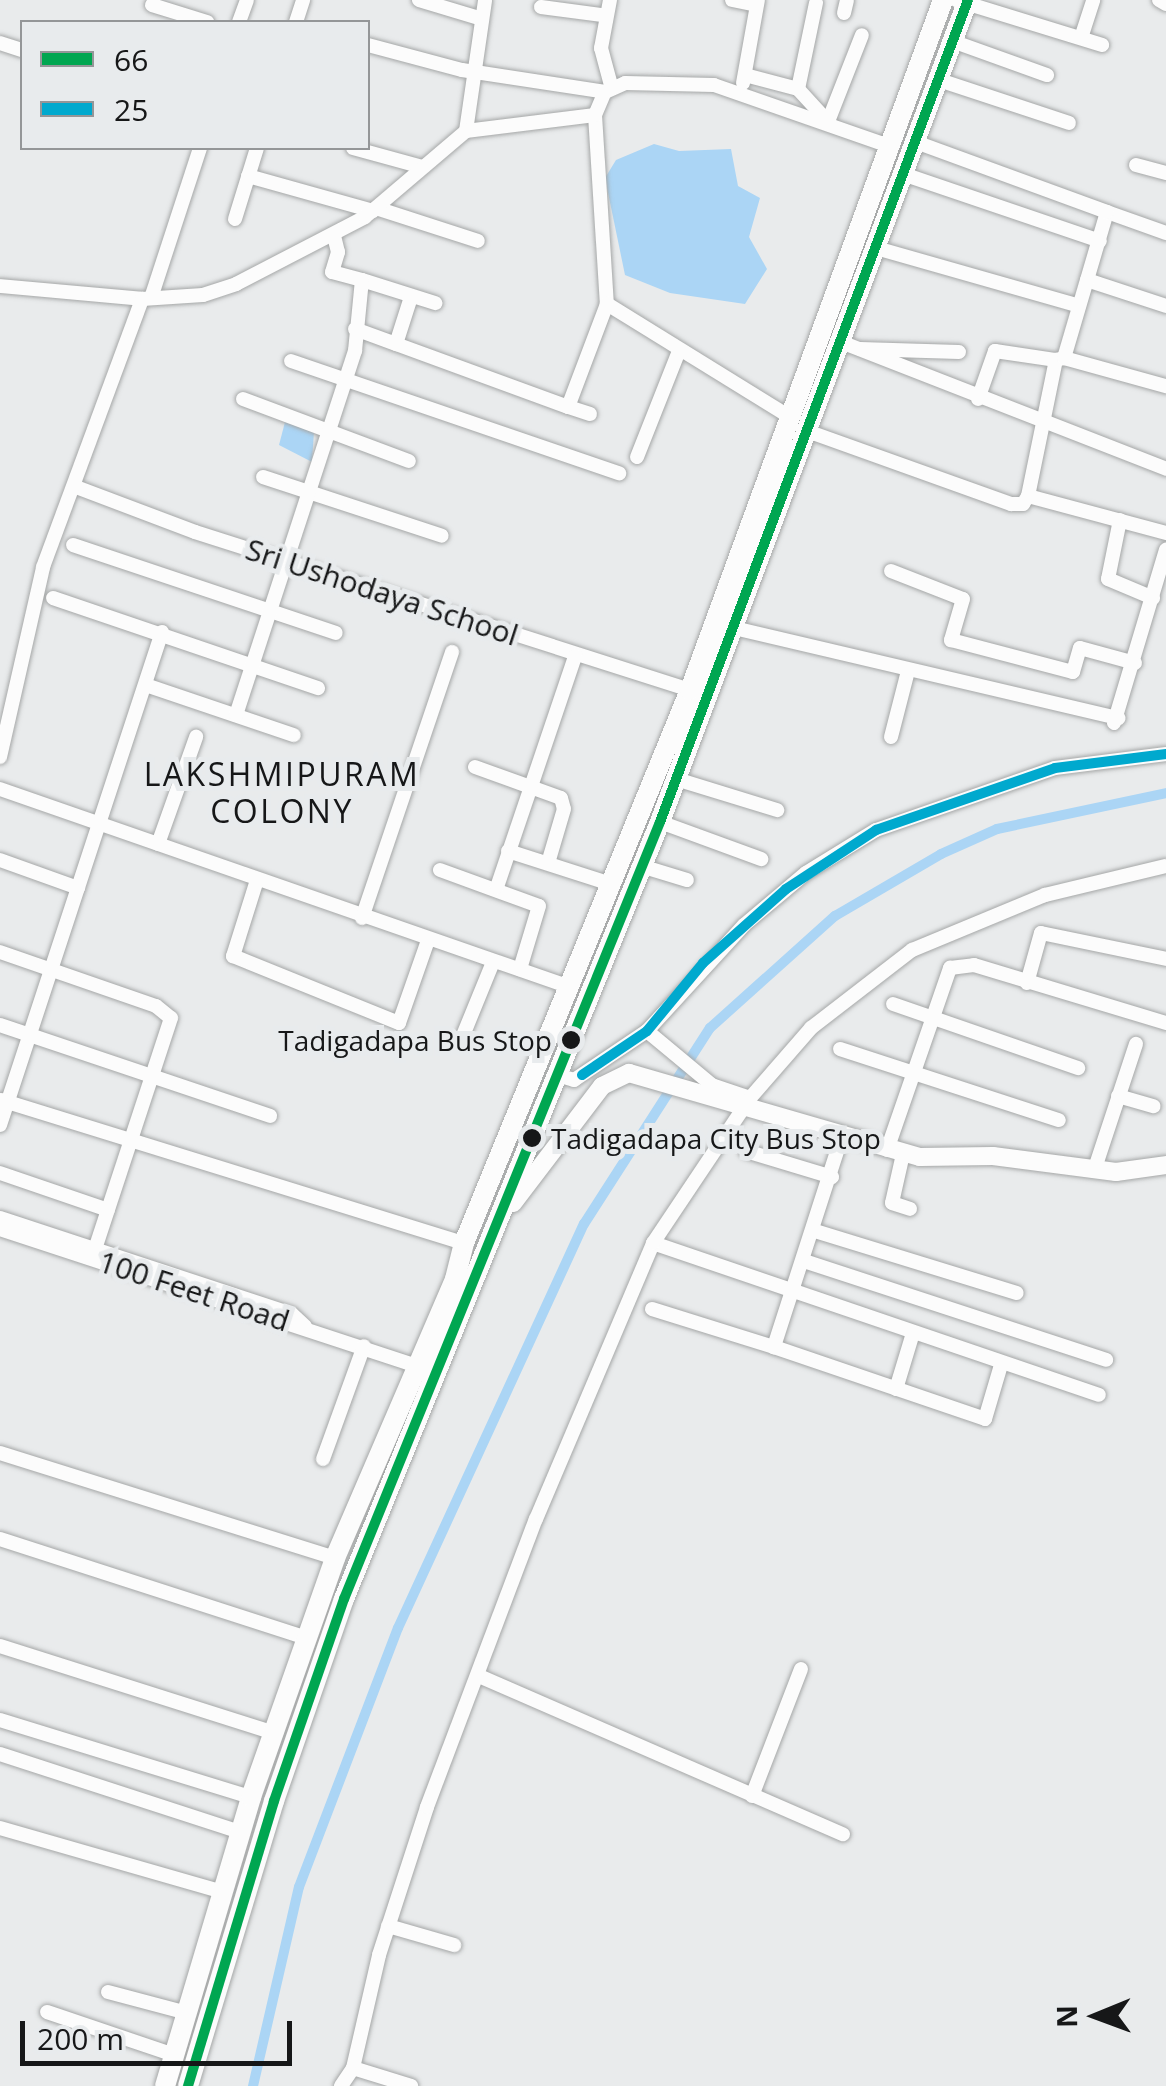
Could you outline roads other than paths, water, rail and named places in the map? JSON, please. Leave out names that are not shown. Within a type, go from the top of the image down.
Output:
[{"type":"highway","points":[[427,1369],[464,1243],[690,690],[886,145],[943,0]]},
{"type":"highway","points":[[165,2086],[251,1797],[336,1558],[390,1451],[558,1075],[660,822],[807,431],[850,345],[900,173],[964,2]]},
{"type":"highway","points":[[536,1164],[540,1116]]},
{"type":"highway","points":[[188,2086],[274,1802],[390,1451]]},
{"type":"main road","points":[[427,1369],[450,1356],[499,1232],[536,1164],[602,1086],[630,1073],[742,1103],[841,1139],[895,1152],[993,1156],[1094,1171],[1166,1165]]},
{"type":"street","points":[[418,0],[482,19]]},
{"type":"street","points":[[466,131],[485,0]]},
{"type":"street","points":[[568,407],[607,304],[594,115],[608,89],[601,48],[602,16],[610,0]]},
{"type":"street","points":[[732,0],[758,2],[740,97]]},
{"type":"street","points":[[1081,38],[1093,0]]},
{"type":"street","points":[[1159,0],[1166,4]]},
{"type":"street","points":[[964,2],[1102,44]]},
{"type":"street","points":[[798,89],[816,3]]},
{"type":"street","points":[[152,5],[201,20]]},
{"type":"street","points":[[541,7],[602,16]]},
{"type":"street","points":[[831,123],[862,35]]},
{"type":"street","points":[[952,41],[1047,75]]},
{"type":"street","points":[[370,46],[474,72],[608,89],[694,81],[831,123],[886,145]]},
{"type":"street","points":[[745,76],[798,89],[831,123]]},
{"type":"street","points":[[936,79],[1069,123]]},
{"type":"street","points":[[0,286],[147,297],[218,291],[334,236],[374,210],[466,131],[594,115]]},
{"type":"street","points":[[913,140],[1166,233]]},
{"type":"street","points":[[0,756],[33,599],[199,150]]},
{"type":"street","points":[[234,220],[256,150]]},
{"type":"street","points":[[360,150],[422,168]]},
{"type":"street","points":[[1136,165],[1166,174]]},
{"type":"street","points":[[900,173],[1100,242]]},
{"type":"street","points":[[248,176],[478,241]]},
{"type":"street","points":[[807,431],[1011,504],[1023,504],[1028,496],[1041,424],[1107,212]]},
{"type":"street","points":[[334,236],[338,252],[332,272],[435,304]]},
{"type":"street","points":[[876,248],[1079,306]]},
{"type":"street","points":[[236,715],[306,492],[346,381],[362,280]]},
{"type":"street","points":[[1086,280],[1166,306]]},
{"type":"street","points":[[396,344],[411,296]]},
{"type":"street","points":[[607,304],[788,416]]},
{"type":"street","points":[[354,329],[590,414]]},
{"type":"street","points":[[850,345],[958,352]]},
{"type":"street","points":[[850,345],[1041,424],[1166,470]]},
{"type":"street","points":[[637,457],[679,351]]},
{"type":"street","points":[[978,399],[995,352],[1060,360],[1166,386]]},
{"type":"street","points":[[291,362],[619,472]]},
{"type":"street","points":[[243,399],[409,461]]},
{"type":"street","points":[[262,477],[442,536]]},
{"type":"street","name":"Sri Ushodaya School","points":[[76,487],[575,656],[690,690]]},
{"type":"street","points":[[1028,496],[1166,534]]},
{"type":"street","points":[[1120,520],[1108,578],[1153,598]]},
{"type":"street","points":[[73,546],[336,634]]},
{"type":"street","points":[[734,628],[1117,721],[1166,550]]},
{"type":"street","points":[[892,571],[964,599],[951,640],[1073,672],[1080,648],[1135,663]]},
{"type":"street","points":[[54,598],[318,688]]},
{"type":"street","points":[[0,1125],[4,1101],[101,825],[162,632]]},
{"type":"street","points":[[362,918],[452,652]]},
{"type":"street","points":[[497,887],[528,783],[575,656]]},
{"type":"street","points":[[892,737],[908,670]]},
{"type":"street","points":[[146,685],[294,735]]},
{"type":"street","points":[[158,844],[196,737]]},
{"type":"street","points":[[558,1075],[574,1080],[652,1036],[744,924],[806,873],[876,830],[1055,768],[1166,754]]},
{"type":"street","points":[[475,767],[555,792],[564,804],[548,863]]},
{"type":"street","points":[[676,779],[777,810]]},
{"type":"street","points":[[0,788],[362,918],[570,987]]},
{"type":"street","points":[[660,822],[761,859]]},
{"type":"street","points":[[508,851],[611,884]]},
{"type":"street","points":[[0,860],[78,888]]},
{"type":"street","points":[[640,866],[688,880]]},
{"type":"street","points":[[341,2086],[352,2068],[388,1926],[536,1519],[653,1243],[742,1103],[811,1028],[912,950],[1045,896],[1166,866]]},
{"type":"street","points":[[440,870],[497,887],[538,906],[520,968]]},
{"type":"street","points":[[256,880],[233,956],[399,1024],[428,940]]},
{"type":"street","points":[[1026,983],[1041,933],[1166,958]]},
{"type":"street","points":[[0,952],[169,1014],[154,1074],[96,1246]]},
{"type":"street","points":[[462,1038],[493,962]]},
{"type":"street","points":[[910,1209],[892,1203],[895,1152],[910,1072],[950,968],[974,965],[1166,1022]]},
{"type":"street","points":[[893,1004],[1078,1068]]},
{"type":"street","points":[[0,1025],[270,1116]]},
{"type":"street","points":[[652,1036],[712,1085],[742,1103]]},
{"type":"street","points":[[1094,1171],[1136,1044]]},
{"type":"street","points":[[840,1049],[1059,1120]]},
{"type":"street","points":[[1118,1096],[1154,1106]]},
{"type":"street","points":[[4,1101],[464,1243]]},
{"type":"street","points":[[774,1347],[815,1231],[841,1139]]},
{"type":"street","points":[[746,1151],[832,1177]]},
{"type":"street","points":[[0,1173],[108,1210]]},
{"type":"street","name":"100 Feet Road","points":[[0,1218],[96,1246],[292,1314],[305,1326]]},
{"type":"street","name":"100 Feet Road","points":[[0,1229],[305,1326]]},
{"type":"street","points":[[815,1231],[1016,1294]]},
{"type":"street","points":[[653,1243],[1001,1366],[1099,1395]]},
{"type":"street","points":[[804,1262],[1106,1360]]},
{"type":"street","points":[[652,1309],[985,1419],[1001,1366]]},
{"type":"street","points":[[305,1326],[427,1369]]},
{"type":"street","points":[[896,1389],[913,1333]]},
{"type":"street","points":[[323,1458],[364,1346]]},
{"type":"street","points":[[0,1453],[336,1558]]},
{"type":"street","points":[[0,1540],[307,1638]]},
{"type":"street","points":[[0,1646],[274,1733]]},
{"type":"street","points":[[752,1796],[801,1669]]},
{"type":"street","points":[[479,1676],[843,1834]]},
{"type":"street","points":[[0,1720],[251,1797]]},
{"type":"street","points":[[0,1754],[240,1832]]},
{"type":"street","points":[[0,1828],[223,1892]]},
{"type":"street","points":[[388,1926],[454,1945]]},
{"type":"street","points":[[108,1992],[187,2013]]},
{"type":"street","points":[[47,2012],[174,2056]]},
{"type":"street","points":[[352,2068],[411,2086]]},
{"type":"water","points":[[654,144],[679,151],[731,149],[738,186],[760,198],[749,237],[767,269],[745,304],[670,293],[625,275],[605,178],[616,160]]},
{"type":"water","points":[[285,422],[314,431],[312,462],[279,445]]},
{"type":"waterway","points":[[253,2086],[299,1887],[398,1628],[584,1224],[710,1028],[835,916],[941,854],[997,829],[1166,793]]},
{"type":"place","name":"Tadigadapa Bus Stop","points":[[571,1040]]},
{"type":"place","name":"Tadigadapa City Bus Stop","points":[[532,1138]]},
{"type":"district","name":"LAKSHMIPURAM COLONY","points":[[282,794]]}]
